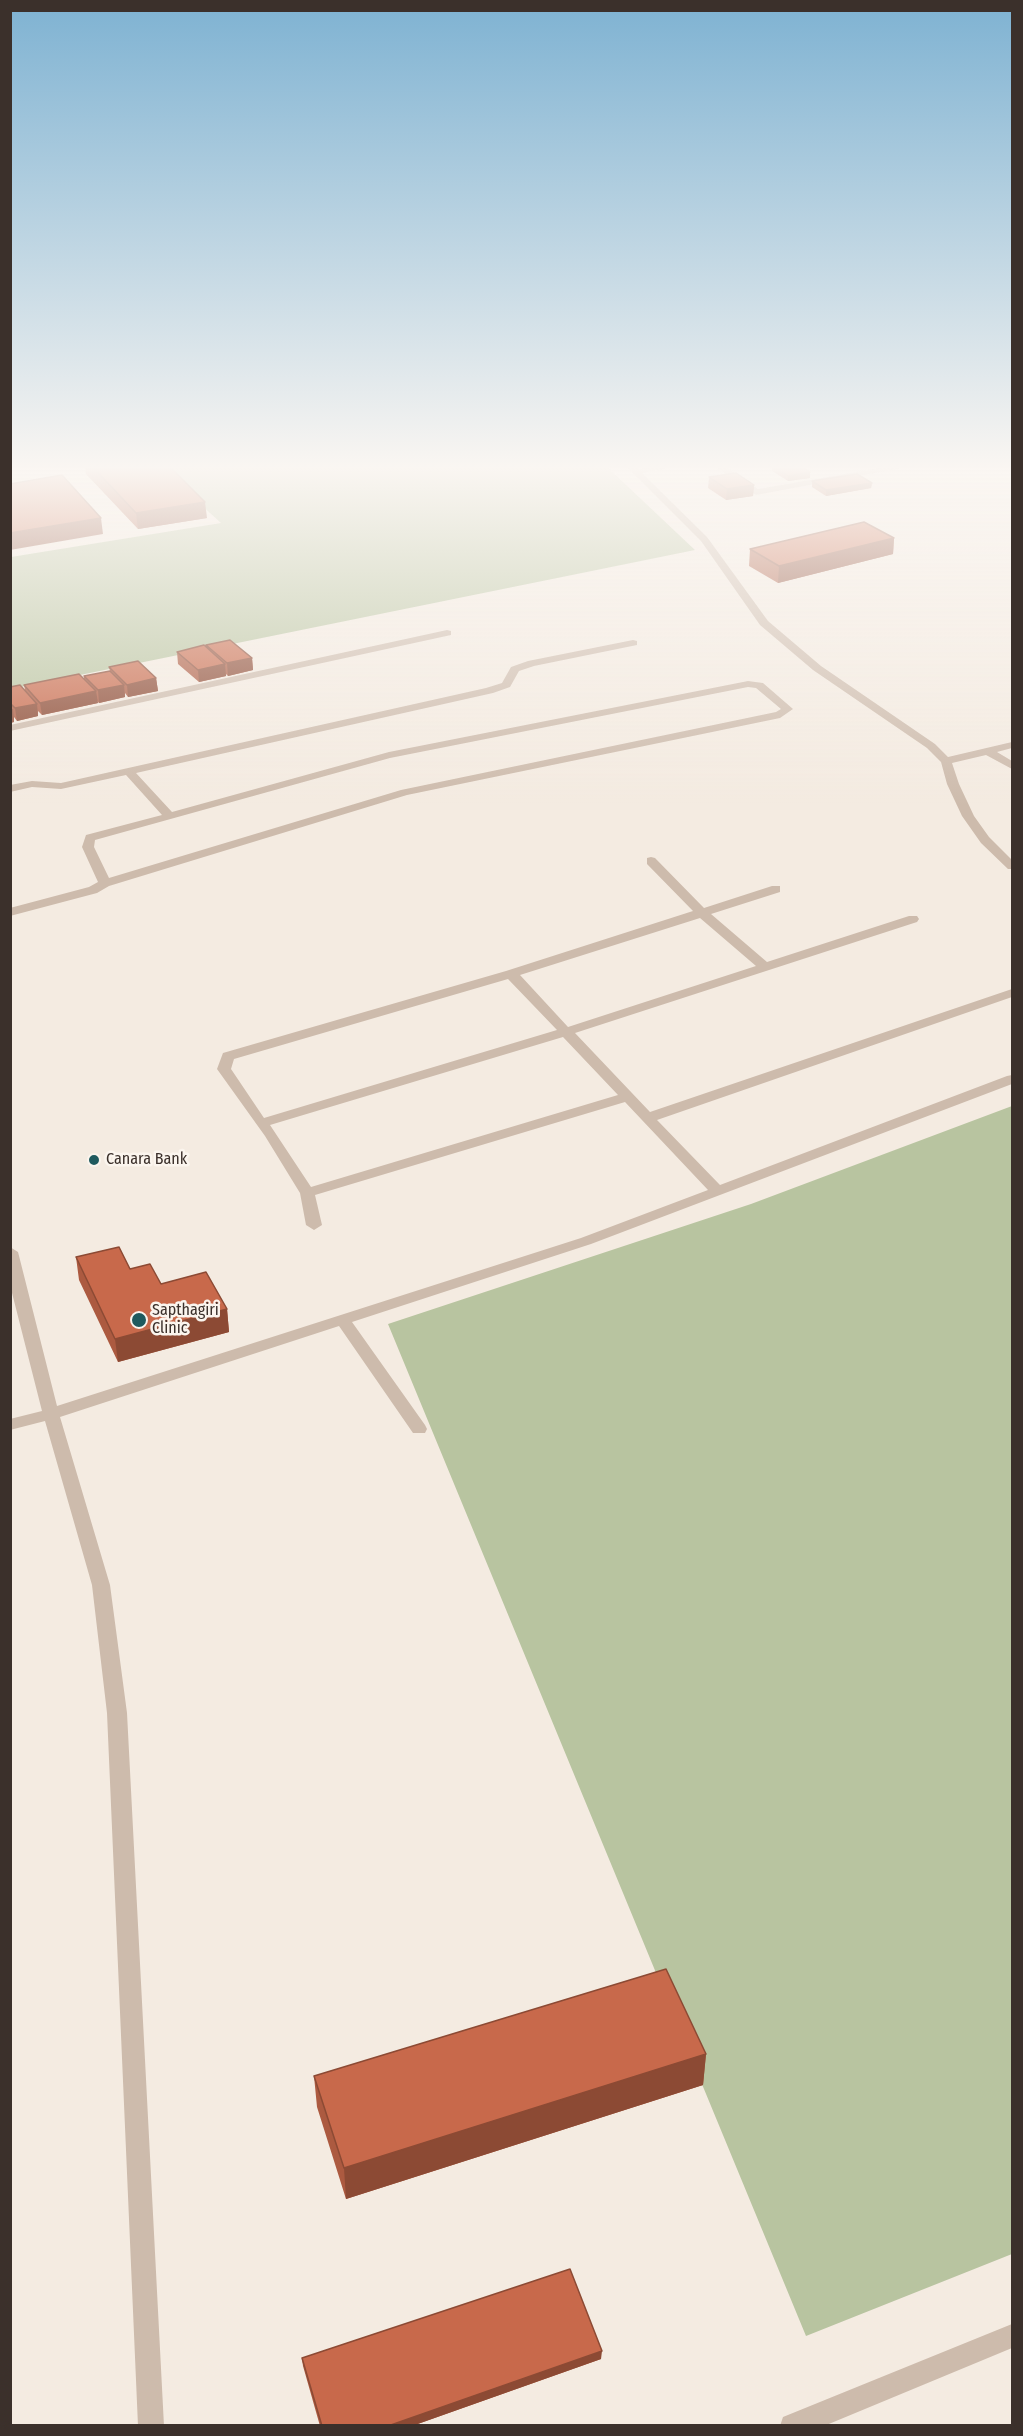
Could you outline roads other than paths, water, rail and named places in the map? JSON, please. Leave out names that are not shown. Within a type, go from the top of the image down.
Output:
[{"type":"street","points":[[732,579],[764,623],[817,668],[931,746],[946,761],[953,784],[968,816],[985,840],[1012,866]]},
{"type":"street","points":[[10,728],[447,633]]},
{"type":"street","points":[[10,789],[39,783],[61,786],[489,691],[506,685],[515,669],[532,663],[633,643]]},
{"type":"street","points":[[10,912],[93,890],[105,883],[405,792],[780,715],[788,709],[759,685],[747,684],[389,754],[90,838],[88,847],[105,883]]},
{"type":"street","points":[[946,761],[1012,745]]},
{"type":"street","points":[[987,751],[1012,766]]},
{"type":"street","points":[[128,770],[170,817]]},
{"type":"street","points":[[651,861],[702,913],[765,967]]},
{"type":"street","points":[[314,1225],[307,1193],[271,1134],[224,1068],[228,1056],[511,974],[776,890]]},
{"type":"street","points":[[261,1123],[565,1032],[913,919]]},
{"type":"street","points":[[511,974],[718,1192]]},
{"type":"street","points":[[648,1118],[1012,993]]},
{"type":"street","points":[[10,1425],[343,1321],[586,1241],[1012,1079]]},
{"type":"street","points":[[307,1193],[627,1097]]},
{"type":"street","points":[[10,1252],[51,1414],[101,1585],[117,1713],[151,2426]]},
{"type":"street","points":[[343,1321],[419,1428]]},
{"type":"street","points":[[792,2426],[1012,2336]]},
{"type":"place","name":"Canara Bank","points":[[94,1160]]},
{"type":"place","name":"Sapthagiri Clinic","points":[[139,1320]]}]
